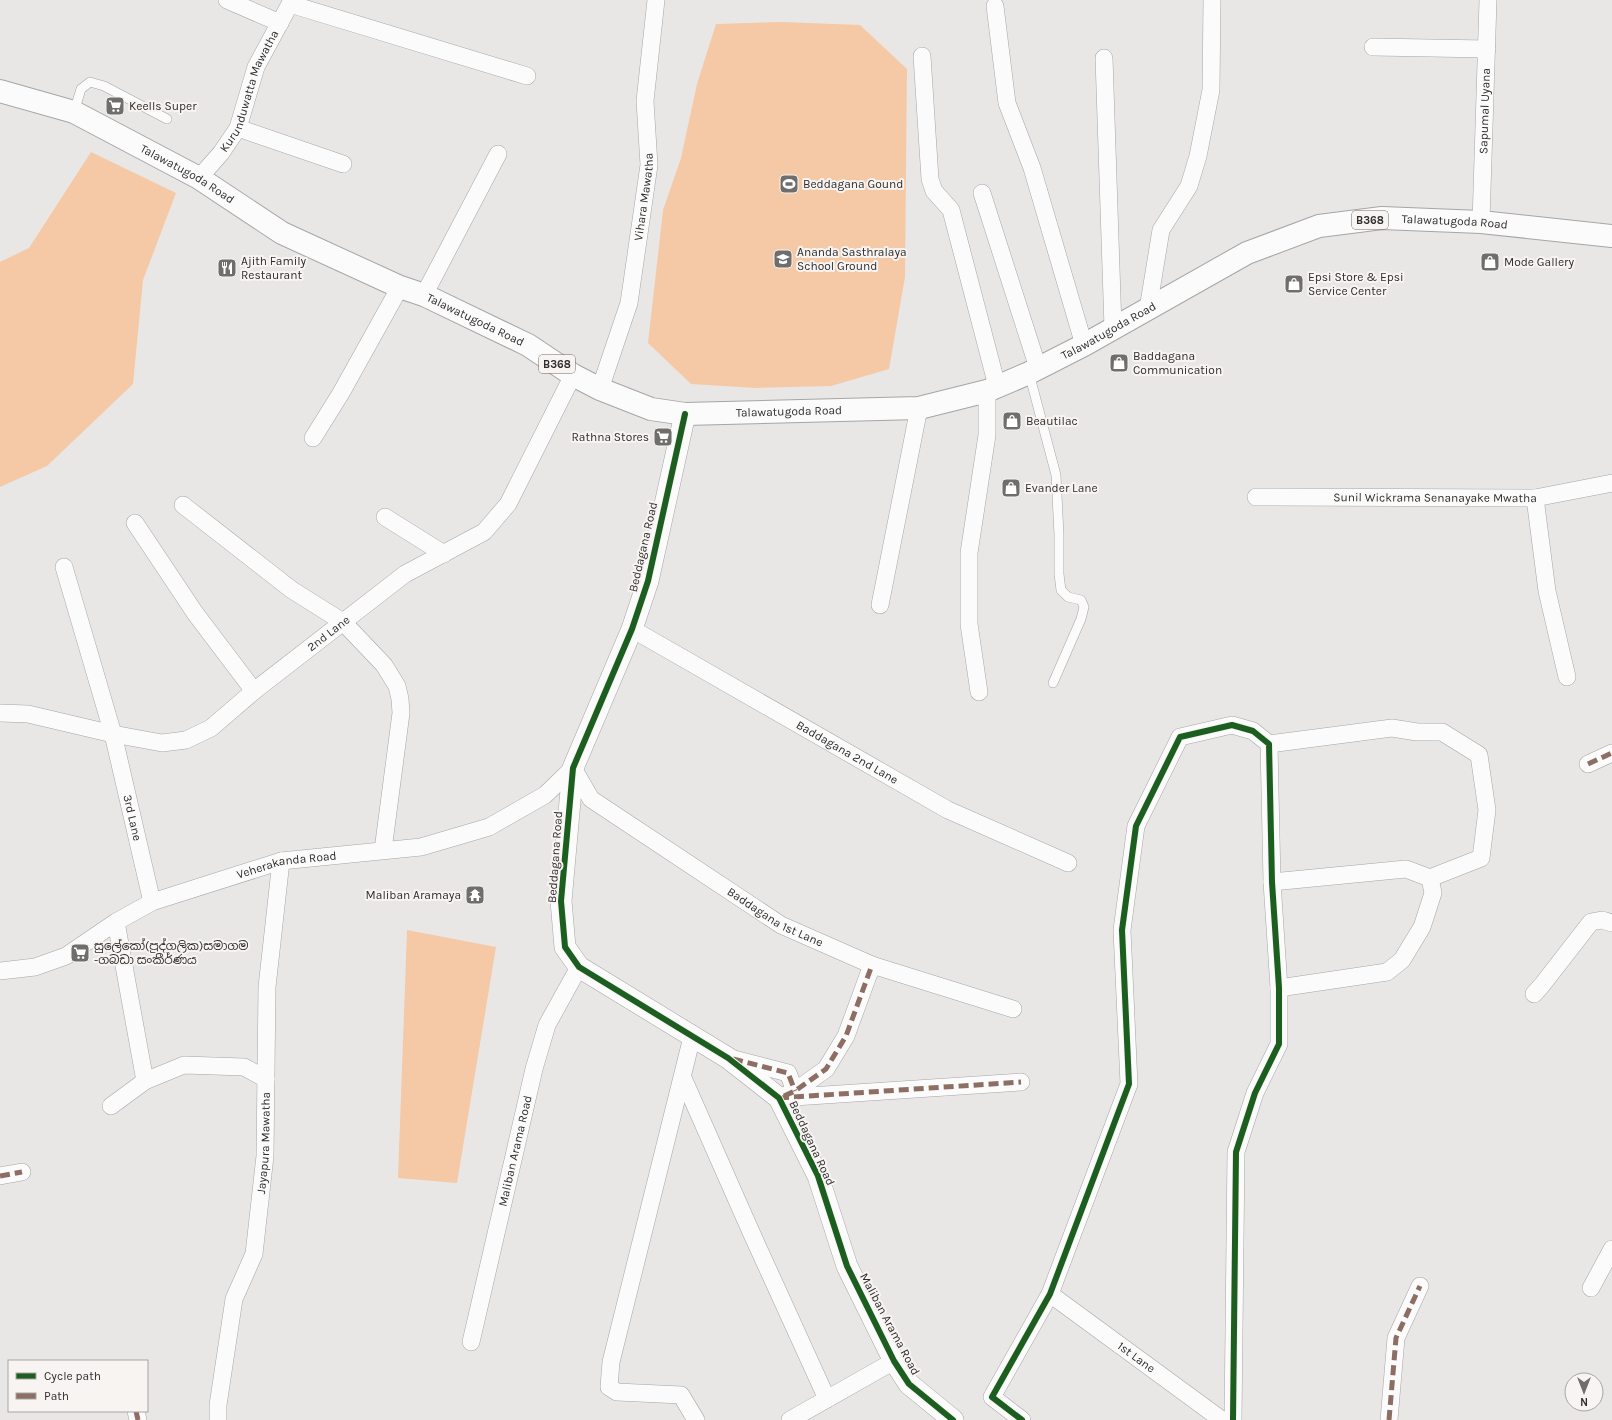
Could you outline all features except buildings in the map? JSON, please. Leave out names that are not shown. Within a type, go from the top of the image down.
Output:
[{"type":"main road","name":"Talawatugoda Road","points":[[0,91],[74,112],[199,178],[282,233],[400,287],[424,295],[528,345],[573,375],[600,389],[651,409],[685,414],[919,408],[992,389],[1034,370],[1084,344],[1247,253],[1319,226],[1382,218],[1481,222],[1612,236]]},
{"type":"street","points":[[227,0],[280,23]]},
{"type":"street","name":"Vihara Mawatha","points":[[600,389],[629,303],[648,165],[645,101],[656,0]]},
{"type":"street","points":[[1148,309],[1161,230],[1189,186],[1198,156],[1210,90],[1212,0]]},
{"type":"street","name":"Sapumal Uyana","points":[[1481,222],[1488,0]]},
{"type":"street","points":[[292,2],[527,76]]},
{"type":"street","name":"Kurunduwatta Mawatha","points":[[199,178],[221,153],[238,128],[256,67],[292,2]]},
{"type":"street","points":[[995,6],[1007,103],[1032,168],[1084,344]]},
{"type":"street","points":[[1373,47],[1487,49]]},
{"type":"street","points":[[922,56],[930,179],[934,191],[951,210],[992,389],[987,435],[969,553],[969,624],[979,692]]},
{"type":"street","points":[[1104,58],[1113,328]]},
{"type":"street","points":[[238,128],[343,164]]},
{"type":"street","points":[[424,295],[498,154]]},
{"type":"street","points":[[982,193],[1034,370]]},
{"type":"street","points":[[313,438],[341,393],[400,287]]},
{"type":"street","name":"2nd Lane","points":[[0,713],[28,714],[113,734],[162,743],[186,740],[211,728],[254,691],[405,574],[484,532],[508,504],[573,375]]},
{"type":"street","points":[[880,605],[919,408]]},
{"type":"street","name":"Beddagana Road","points":[[685,414],[648,581],[632,629],[573,768],[561,901],[565,947],[579,967],[787,1095],[818,1176],[847,1266]]},
{"type":"street","name":"Sunil Wickrama Senanayake Mwatha","points":[[1256,497],[1535,498],[1612,483]]},
{"type":"street","points":[[1535,498],[1546,591],[1567,677]]},
{"type":"street","points":[[183,505],[292,590],[343,622],[384,665],[396,686],[400,699],[401,713],[383,850]]},
{"type":"street","points":[[385,517],[444,554]]},
{"type":"street","points":[[136,523],[195,613],[254,691]]},
{"type":"street","name":"3rd Lane","points":[[64,567],[113,734],[152,902]]},
{"type":"street","name":"Baddagana 2nd Lane","points":[[632,629],[948,810],[1068,863]]},
{"type":"street","points":[[1022,1420],[992,1397],[1050,1294],[1129,1084],[1122,930],[1136,826],[1180,737],[1232,724],[1254,730],[1269,744],[1272,882],[1280,988],[1279,1044],[1255,1093],[1236,1152],[1233,1420]]},
{"type":"street","points":[[1269,744],[1392,728],[1417,732],[1442,732],[1479,756],[1487,810],[1481,858],[1430,878],[1406,869],[1272,882]]},
{"type":"street","points":[[1588,764],[1612,754]]},
{"type":"street","name":"Veherakanda Road","points":[[0,971],[34,967],[66,956],[116,922],[152,902],[281,861],[421,847],[489,827],[545,795],[573,768]]},
{"type":"street","name":"Baddagana 1st Lane","points":[[573,768],[591,799],[781,925],[872,965],[1013,1009]]},
{"type":"street","name":"Jayapura Mawatha","points":[[218,1420],[218,1405],[234,1299],[254,1254],[265,1156],[267,987],[281,861]]},
{"type":"street","points":[[1280,988],[1387,972],[1402,960],[1422,927],[1433,893],[1430,878]]},
{"type":"street","points":[[1534,994],[1591,922],[1602,920],[1612,923]]},
{"type":"street","points":[[116,922],[145,1081]]},
{"type":"street","points":[[787,1095],[826,1069],[846,1036],[872,965]]},
{"type":"street","name":"Maliban Arama Road","points":[[472,1342],[536,1062],[547,1025],[579,967]]},
{"type":"street","points":[[692,1037],[611,1362],[609,1387],[616,1392],[681,1395],[696,1420]]},
{"type":"street","points":[[111,1106],[145,1081],[184,1065],[244,1067],[266,1079]]},
{"type":"street","points":[[683,1078],[751,1232],[828,1399]]},
{"type":"street","points":[[787,1095],[1022,1082]]},
{"type":"street","points":[[0,1176],[22,1172]]},
{"type":"street","points":[[1591,1288],[1612,1249]]},
{"type":"street","name":"Maliban Arama Road","points":[[847,1266],[894,1361],[909,1384],[953,1420]]},
{"type":"street","points":[[1389,1420],[1396,1338],[1420,1286]]},
{"type":"street","name":"1st Lane","points":[[1050,1294],[1222,1420]]},
{"type":"street","points":[[790,1420],[894,1361]]},
{"type":"lane","points":[[74,112],[81,88],[90,82],[104,86],[167,119]]},
{"type":"lane","points":[[1034,370],[1056,475],[1060,535],[1059,574],[1061,590],[1068,597],[1081,600],[1084,606],[1081,619],[1054,684]]},
{"type":"shaded area","name":"Beddagana Gound","points":[[782,22],[860,25],[907,69],[905,277],[889,369],[831,386],[756,388],[691,384],[648,343],[663,210],[681,158],[697,84],[716,24]]},
{"type":"shaded area","points":[[91,152],[176,193],[143,280],[133,384],[47,466],[0,487],[0,262],[29,248]]},
{"type":"shaded area","points":[[407,930],[496,947],[457,1183],[398,1178]]},
{"type":"marked path","points":[[1588,764],[1612,753]]},
{"type":"marked path","points":[[784,1096],[795,1091],[826,1069],[846,1036],[872,965]]},
{"type":"marked path","points":[[733,1059],[788,1073],[795,1091]]},
{"type":"marked path","points":[[779,1098],[1021,1082]]},
{"type":"marked path","points":[[0,1176],[22,1172]]},
{"type":"marked path","points":[[1389,1420],[1396,1338],[1420,1286]]},
{"type":"marked path","points":[[136,1412],[138,1420]]},
{"type":"cycle path","points":[[685,414],[648,581],[632,629],[573,768],[561,901],[565,947],[579,967],[728,1058],[779,1098],[818,1176],[847,1266],[894,1361],[909,1384],[953,1420]]},
{"type":"cycle path","points":[[1022,1420],[992,1397],[1050,1294],[1129,1084],[1122,930],[1136,826],[1180,737],[1232,725],[1253,731],[1269,744],[1272,882],[1279,988],[1279,1044],[1255,1093],[1236,1152],[1233,1420]]},
{"type":"place","name":"Keells Super","points":[[115,106]]},
{"type":"place","name":"Beddagana Gound","points":[[789,184]]},
{"type":"place","name":"Ananda Sasthralaya School Ground","points":[[783,259]]},
{"type":"place","name":"Mode Gallery","points":[[1490,262]]},
{"type":"place","name":"Ajith Family Restaurant","points":[[227,268]]},
{"type":"place","name":"Epsi Store & Epsi Service Center","points":[[1294,284]]},
{"type":"place","name":"Baddagana Communication","points":[[1119,363]]},
{"type":"place","name":"Beautilac","points":[[1012,421]]},
{"type":"place","name":"Rathna Stores","points":[[663,437]]},
{"type":"place","name":"Evander Lane","points":[[1011,488]]},
{"type":"place","name":"Maliban Aramaya","points":[[475,895]]},
{"type":"place","name":"සුලේකෝ(පුද්ගලික)සමාගම -ගබඩා සංකීර්ණය","points":[[80,953]]}]
